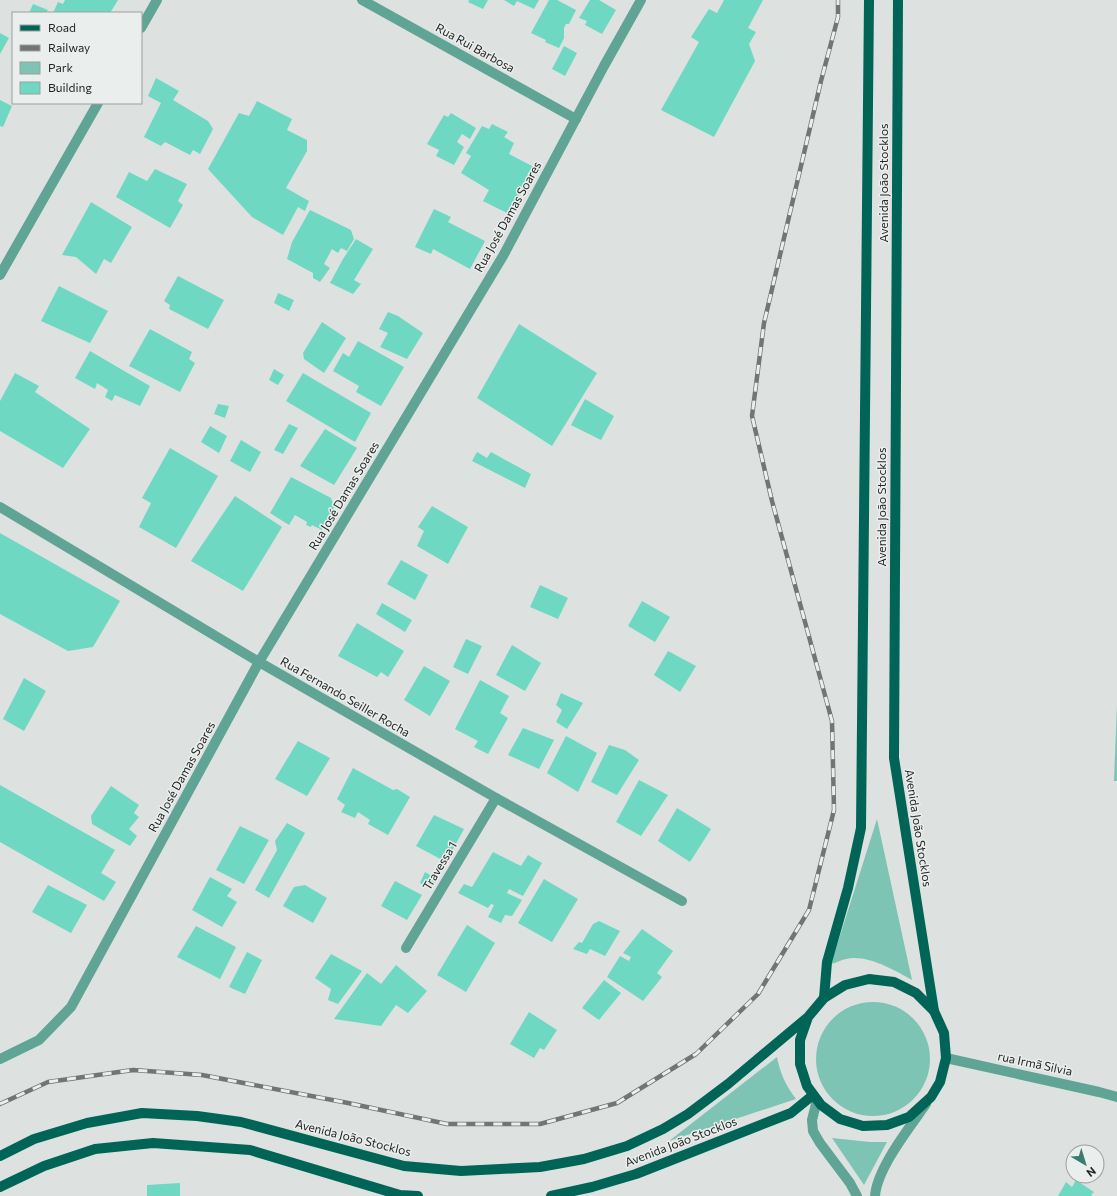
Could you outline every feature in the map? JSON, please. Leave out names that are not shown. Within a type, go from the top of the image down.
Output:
[{"type":"main road","name":"Avenida João Stocklos","points":[[824,998],[826,962],[848,888],[861,828],[870,0]]},
{"type":"main road","name":"Avenida João Stocklos","points":[[808,1017],[800,1040],[800,1064],[807,1086],[821,1105],[840,1119],[863,1126],[887,1125],[909,1117],[931,1097],[940,1082],[946,1058],[944,1034],[934,1011],[894,758],[898,0]]},
{"type":"main road","name":"Avenida João Stocklos","points":[[0,1156],[34,1139],[60,1131],[87,1123],[142,1113],[197,1116],[241,1122],[404,1166],[462,1171],[540,1167],[584,1159],[627,1146],[663,1129],[688,1114],[728,1084],[808,1017],[824,998],[845,985],[869,979],[894,982],[916,993],[934,1011]]},
{"type":"main road","name":"Avenida João Stocklos","points":[[551,1196],[592,1187],[636,1174],[791,1113],[815,1097]]},
{"type":"main road","points":[[0,1187],[44,1166],[95,1149],[153,1143],[250,1150],[400,1195],[418,1196]]},
{"type":"street","points":[[142,26],[157,0]]},
{"type":"street","name":"Rua Rui Barbosa","points":[[362,0],[576,119]]},
{"type":"street","name":"Rua José Damas Soares","points":[[0,1059],[39,1040],[71,1006],[259,662],[503,256],[641,0]]},
{"type":"street","points":[[0,275],[97,104]]},
{"type":"street","name":"Rua Fernando Seiller Rocha","points":[[0,507],[259,662],[496,798],[682,901]]},
{"type":"street","name":"Travessa 1","points":[[406,948],[496,798]]},
{"type":"street","name":"rua Irmã Silvia","points":[[946,1058],[1117,1097]]},
{"type":"street","points":[[815,1097],[812,1120],[814,1130],[820,1143],[850,1183],[857,1196]]},
{"type":"street","points":[[875,1196],[880,1176],[895,1149],[931,1097]]},
{"type":"green space","points":[[1117,705],[1117,781],[1114,781]]},
{"type":"green space","points":[[877,819],[912,980],[880,964],[863,959],[846,959],[831,964]]},
{"type":"green space","points":[[873,1002],[884,1003],[895,1007],[905,1012],[913,1019],[920,1027],[925,1037],[929,1048],[929,1070],[925,1081],[920,1091],[913,1099],[905,1106],[895,1111],[884,1115],[873,1116],[862,1115],[851,1111],[841,1106],[833,1099],[826,1091],[821,1081],[817,1070],[816,1059],[817,1048],[821,1037],[826,1027],[833,1019],[841,1012],[851,1007],[862,1003]]},
{"type":"green space","points":[[777,1057],[784,1079],[796,1099],[669,1141]]},
{"type":"green space","points":[[832,1138],[870,1142],[887,1142],[864,1185]]},
{"type":"building","points":[[65,0],[118,0],[111,12],[53,12],[58,2],[63,4]]},
{"type":"building","points":[[469,0],[488,0],[483,9],[468,2]]},
{"type":"building","points":[[504,0],[539,0],[534,9],[517,1],[514,6]]},
{"type":"building","points":[[549,0],[557,0],[576,10],[569,24],[566,24],[564,28],[564,38],[559,48],[545,42],[546,40],[531,33]]},
{"type":"building","points":[[590,0],[599,0],[616,10],[602,34],[585,25],[587,21],[579,18]]},
{"type":"building","points":[[724,0],[763,0],[748,28],[756,32],[749,44],[755,61],[714,137],[661,110],[699,42],[691,37],[709,9],[717,13]]},
{"type":"building","points":[[33,4],[48,10],[47,12],[29,12]]},
{"type":"building","points":[[0,33],[9,38],[0,54]]},
{"type":"building","points":[[564,46],[577,53],[565,76],[552,69]]},
{"type":"building","points":[[156,78],[179,91],[173,100],[208,121],[213,129],[200,154],[193,150],[190,155],[165,142],[161,146],[144,137],[161,103],[148,96]]},
{"type":"building","points":[[0,100],[12,106],[3,127],[0,126]]},
{"type":"building","points":[[257,101],[292,119],[287,130],[307,140],[307,151],[286,188],[309,201],[305,211],[298,207],[283,235],[252,217],[208,169],[239,113],[249,116]]},
{"type":"building","points":[[451,113],[476,128],[470,139],[462,134],[457,142],[464,147],[454,165],[436,156],[439,150],[427,144],[444,115],[448,117]]},
{"type":"building","points":[[492,124],[508,132],[504,137],[514,143],[509,154],[534,167],[509,214],[483,201],[489,190],[461,173],[471,156],[466,153],[482,126],[489,129]]},
{"type":"building","points":[[155,169],[187,184],[178,201],[183,205],[170,228],[116,197],[129,172],[147,181]]},
{"type":"building","points":[[91,202],[132,227],[111,263],[104,259],[96,274],[76,257],[62,255]]},
{"type":"building","points":[[434,209],[451,217],[448,222],[485,241],[470,269],[433,249],[431,254],[415,247]]},
{"type":"building","points":[[310,210],[351,230],[354,239],[347,251],[341,248],[338,253],[332,249],[324,264],[330,268],[320,282],[313,278],[313,273],[287,259],[292,242]]},
{"type":"building","points":[[356,239],[373,249],[354,280],[361,284],[353,294],[330,283]]},
{"type":"building","points":[[178,276],[224,300],[208,329],[169,309],[170,305],[164,301]]},
{"type":"building","points":[[59,286],[108,311],[90,343],[41,321]]},
{"type":"building","points":[[278,293],[294,300],[289,311],[274,303]]},
{"type":"building","points":[[388,312],[398,316],[423,333],[407,359],[380,347],[388,333],[379,329]]},
{"type":"building","points":[[322,322],[346,338],[324,373],[304,359],[303,353]]},
{"type":"building","points":[[519,324],[597,373],[552,446],[477,398]]},
{"type":"building","points":[[150,329],[192,352],[189,359],[195,363],[180,392],[129,366]]},
{"type":"building","points":[[358,341],[404,367],[381,406],[356,392],[359,386],[333,371],[343,353],[349,357]]},
{"type":"building","points":[[90,351],[150,386],[140,406],[115,395],[112,401],[105,397],[108,390],[97,383],[95,389],[75,378]]},
{"type":"building","points":[[274,369],[284,375],[278,385],[269,380]]},
{"type":"building","points":[[15,373],[39,386],[35,392],[90,429],[63,468],[0,431],[0,401]]},
{"type":"building","points":[[303,373],[371,413],[355,442],[286,401]]},
{"type":"building","points":[[585,399],[614,416],[601,440],[571,425]]},
{"type":"building","points":[[218,404],[229,406],[225,418],[214,414]]},
{"type":"building","points":[[289,424],[298,428],[283,454],[274,450]]},
{"type":"building","points":[[210,426],[227,436],[219,453],[201,442]]},
{"type":"building","points":[[325,429],[357,448],[334,485],[300,466]]},
{"type":"building","points":[[241,440],[261,452],[250,472],[230,461]]},
{"type":"building","points":[[170,448],[218,476],[176,548],[139,527],[151,503],[142,498]]},
{"type":"building","points":[[477,452],[487,458],[491,452],[531,474],[525,488],[472,461]]},
{"type":"building","points":[[291,477],[331,498],[334,507],[322,530],[312,525],[311,527],[306,525],[307,522],[295,515],[289,525],[270,513]]},
{"type":"building","points":[[235,496],[282,527],[243,591],[191,561]]},
{"type":"building","points":[[432,506],[468,527],[448,564],[417,546],[424,531],[418,527]]},
{"type":"building","points":[[0,533],[120,601],[93,647],[68,651],[0,614]]},
{"type":"building","points":[[401,560],[428,575],[415,600],[387,584]]},
{"type":"building","points":[[540,585],[568,598],[558,619],[530,607]]},
{"type":"building","points":[[642,601],[670,617],[655,642],[628,626]]},
{"type":"building","points":[[382,603],[412,620],[405,632],[376,614]]},
{"type":"building","points":[[357,623],[404,651],[388,677],[381,672],[377,677],[338,656]]},
{"type":"building","points":[[466,639],[482,646],[468,674],[453,667]]},
{"type":"building","points":[[512,645],[541,663],[525,691],[496,675]]},
{"type":"building","points":[[668,651],[696,666],[680,692],[654,675]]},
{"type":"building","points":[[424,666],[450,681],[430,716],[404,700]]},
{"type":"building","points":[[24,678],[46,691],[24,731],[3,719]]},
{"type":"building","points":[[480,680],[509,696],[500,713],[508,718],[488,754],[474,747],[478,741],[455,729]]},
{"type":"building","points":[[561,693],[583,703],[567,729],[556,722],[562,710],[556,705]]},
{"type":"building","points":[[523,728],[554,740],[539,769],[508,755]]},
{"type":"building","points":[[566,736],[597,753],[578,792],[547,773]]},
{"type":"building","points":[[298,741],[330,758],[307,796],[275,779]]},
{"type":"building","points":[[609,745],[625,750],[639,760],[617,795],[591,782]]},
{"type":"building","points":[[353,768],[393,790],[397,789],[410,797],[388,835],[368,824],[370,820],[358,812],[355,818],[341,812],[345,805],[337,799]]},
{"type":"building","points":[[639,780],[668,795],[641,836],[616,822]]},
{"type":"building","points":[[0,785],[115,850],[101,873],[116,882],[104,901],[0,842]]},
{"type":"building","points":[[111,786],[139,805],[134,813],[139,817],[129,829],[137,836],[130,846],[92,824],[91,816]]},
{"type":"building","points":[[677,808],[711,829],[690,862],[658,841]]},
{"type":"building","points":[[434,815],[464,829],[446,862],[416,846]]},
{"type":"building","points":[[287,823],[305,833],[269,898],[255,890],[277,850],[275,841]]},
{"type":"building","points":[[240,826],[269,840],[244,884],[216,870]]},
{"type":"building","points":[[493,852],[521,866],[528,855],[542,863],[523,896],[509,889],[507,893],[522,900],[512,916],[505,915],[501,923],[488,917],[494,905],[491,904],[488,908],[458,893],[464,884],[472,887]]},
{"type":"building","points":[[425,872],[437,879],[431,889],[420,883]]},
{"type":"building","points":[[210,877],[232,889],[227,896],[237,902],[222,927],[192,910]]},
{"type":"building","points":[[544,879],[578,899],[552,942],[518,923]]},
{"type":"building","points":[[395,881],[422,895],[407,920],[381,906]]},
{"type":"building","points":[[48,885],[87,905],[71,933],[32,912]]},
{"type":"building","points":[[305,885],[327,898],[313,923],[283,906],[294,887]]},
{"type":"building","points":[[599,921],[620,931],[605,956],[590,949],[587,954],[573,949],[579,942],[582,943],[593,924]]},
{"type":"building","points":[[467,925],[495,943],[466,992],[437,975]]},
{"type":"building","points":[[196,926],[236,947],[220,979],[177,957]]},
{"type":"building","points":[[642,929],[673,951],[657,973],[662,977],[643,1001],[607,977],[620,956],[629,961],[631,957],[623,953]]},
{"type":"building","points":[[247,952],[262,960],[245,994],[229,987]]},
{"type":"building","points":[[331,954],[362,971],[338,1004],[328,1000],[331,989],[315,978]]},
{"type":"building","points":[[396,965],[427,991],[408,1013],[396,1005],[381,1026],[334,1019],[367,973],[381,984]]},
{"type":"building","points":[[604,980],[621,993],[599,1020],[582,1008]]},
{"type":"building","points":[[529,1012],[557,1030],[544,1050],[540,1048],[534,1058],[510,1044]]},
{"type":"building","points":[[180,1183],[180,1196],[147,1196],[147,1185]]},
{"type":"building","points":[[1065,1184],[1068,1184],[1072,1187],[1074,1184],[1082,1184],[1094,1192],[1091,1195],[1093,1196],[1058,1196]]},
{"type":"railway","points":[[0,1104],[48,1082],[133,1070],[202,1075],[447,1124],[540,1124],[617,1103],[696,1054],[758,994],[809,910],[834,810],[832,721],[772,501],[752,416],[764,323],[821,81],[838,17],[838,0]]}]
